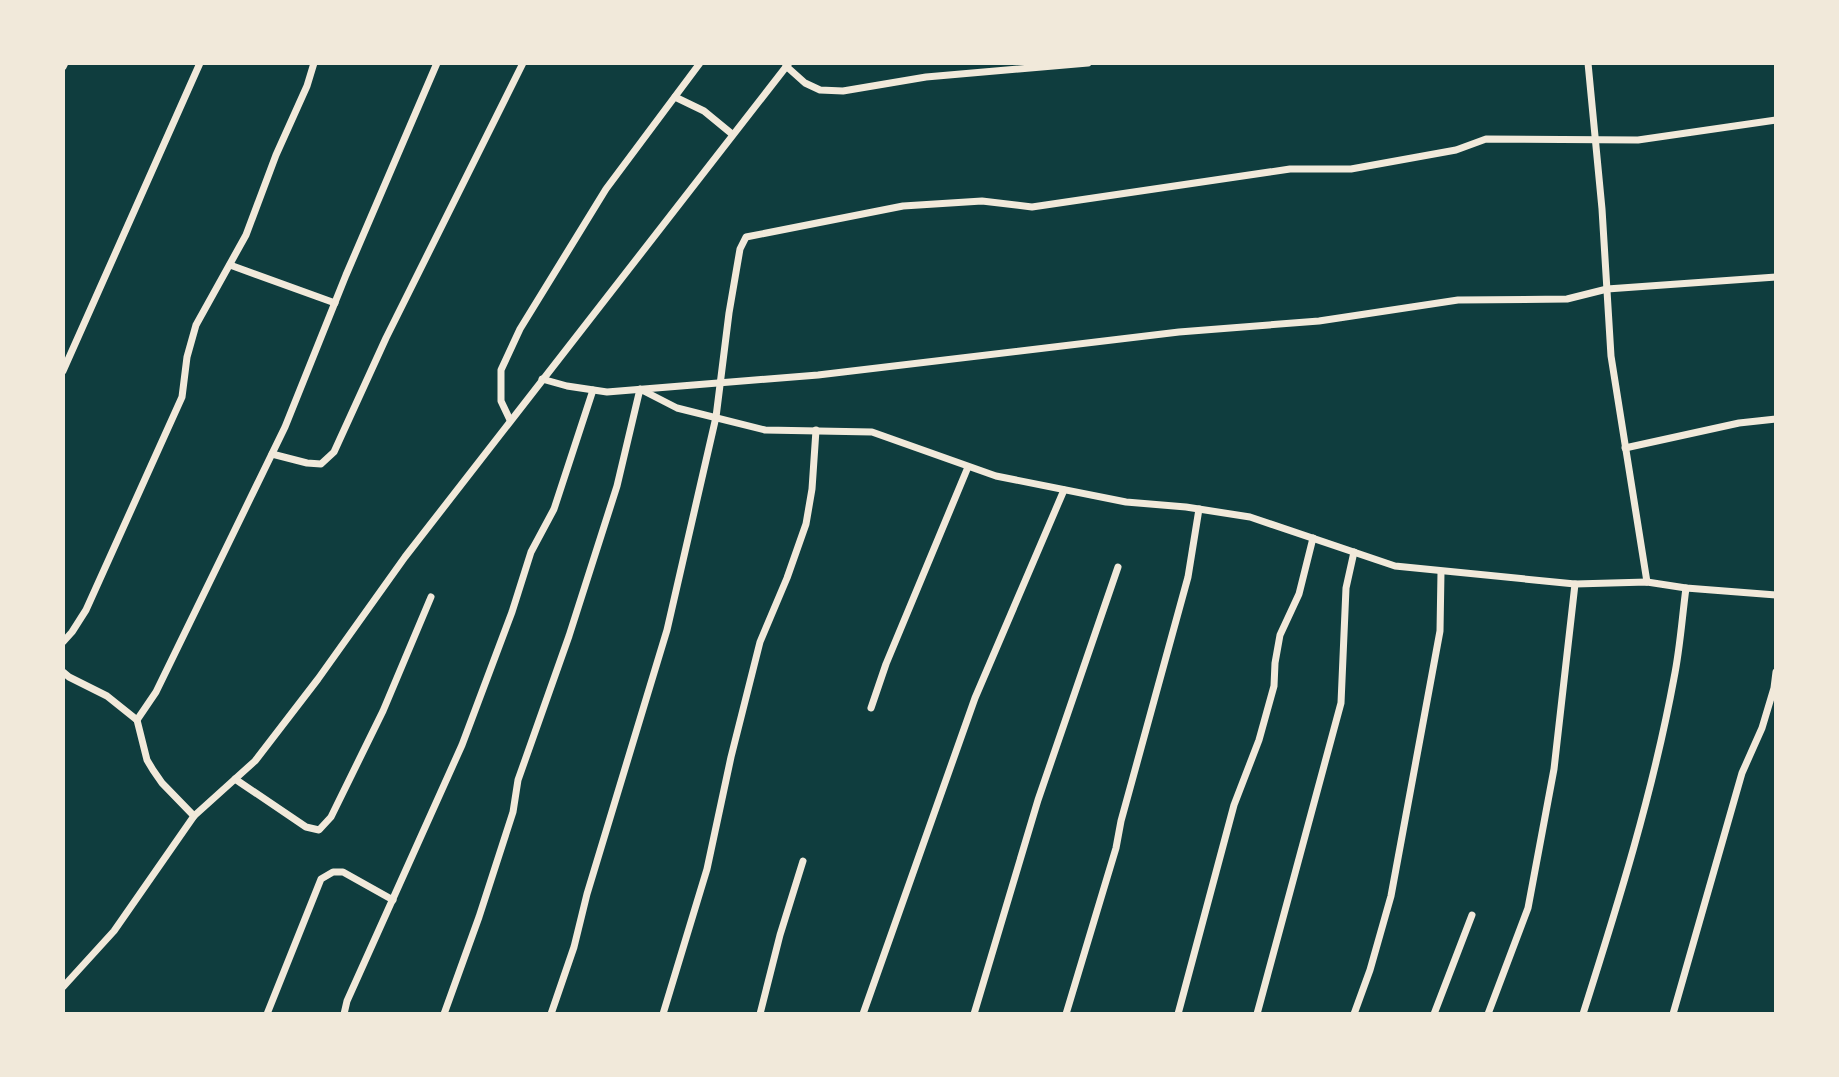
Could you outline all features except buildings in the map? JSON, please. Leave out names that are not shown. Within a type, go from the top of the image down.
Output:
[{"type":"street","points":[[63,371],[200,63]]},
{"type":"street","points":[[63,642],[86,610],[182,397],[187,357],[196,325],[246,235],[314,63]]},
{"type":"street","points":[[137,720],[156,692],[285,427],[437,63]]},
{"type":"street","points":[[272,454],[321,464],[334,453],[392,326],[523,63]]},
{"type":"street","points":[[510,420],[501,401],[500,370],[520,328],[606,189],[700,63]]},
{"type":"street","points":[[63,986],[114,931],[194,816],[255,761],[405,557],[788,64],[805,83],[820,90],[843,91],[926,77],[1088,63]]},
{"type":"street","points":[[1588,63],[1611,356],[1647,582]]},
{"type":"street","points":[[675,97],[704,111],[733,134]]},
{"type":"street","points":[[551,1014],[574,947],[587,894],[667,630],[716,417],[740,249],[746,237],[903,206],[982,201],[1032,207],[1290,169],[1351,169],[1456,150],[1486,139],[1638,140],[1776,120]]},
{"type":"street","points":[[230,265],[335,303]]},
{"type":"street","points":[[542,379],[607,392],[818,375],[1179,332],[1318,321],[1458,300],[1567,299],[1607,289],[1776,277]]},
{"type":"street","points":[[640,389],[677,408],[765,429],[872,432],[996,476],[1126,502],[1250,517],[1395,566],[1575,584],[1647,582],[1776,596]]},
{"type":"street","points":[[444,1014],[479,917],[513,812],[518,780],[569,636],[617,486],[640,389]]},
{"type":"street","points":[[344,1014],[347,1001],[461,745],[512,612],[531,552],[554,509],[593,390]]},
{"type":"street","points":[[1625,448],[1739,423],[1776,419]]},
{"type":"street","points":[[663,1014],[707,869],[760,642],[806,524],[812,489],[816,430]]},
{"type":"street","points":[[871,708],[886,664],[968,467]]},
{"type":"street","points":[[863,1014],[975,698],[1064,490]]},
{"type":"street","points":[[1066,1014],[1116,848],[1121,821],[1188,577],[1199,509]]},
{"type":"street","points":[[1178,1014],[1234,804],[1259,740],[1274,686],[1280,635],[1299,594],[1313,538]]},
{"type":"street","points":[[1257,1014],[1341,704],[1346,588],[1354,552]]},
{"type":"street","points":[[974,1014],[1038,800],[1118,567]]},
{"type":"street","points":[[1354,1014],[1370,970],[1394,882],[1440,631],[1441,572]]},
{"type":"street","points":[[1488,1014],[1528,908],[1554,769],[1575,584]]},
{"type":"street","points":[[1583,1014],[1608,936],[1660,747],[1675,676],[1686,588]]},
{"type":"street","points":[[236,779],[306,827],[318,830],[331,817],[383,711],[431,597]]},
{"type":"street","points":[[63,672],[107,696],[137,720],[147,760],[162,783],[194,816]]},
{"type":"street","points":[[1673,1014],[1742,774],[1762,728],[1776,672]]},
{"type":"street","points":[[760,1014],[780,935],[803,862]]},
{"type":"street","points":[[267,1014],[321,879],[343,872],[393,900]]},
{"type":"street","points":[[1434,1014],[1472,915]]}]
